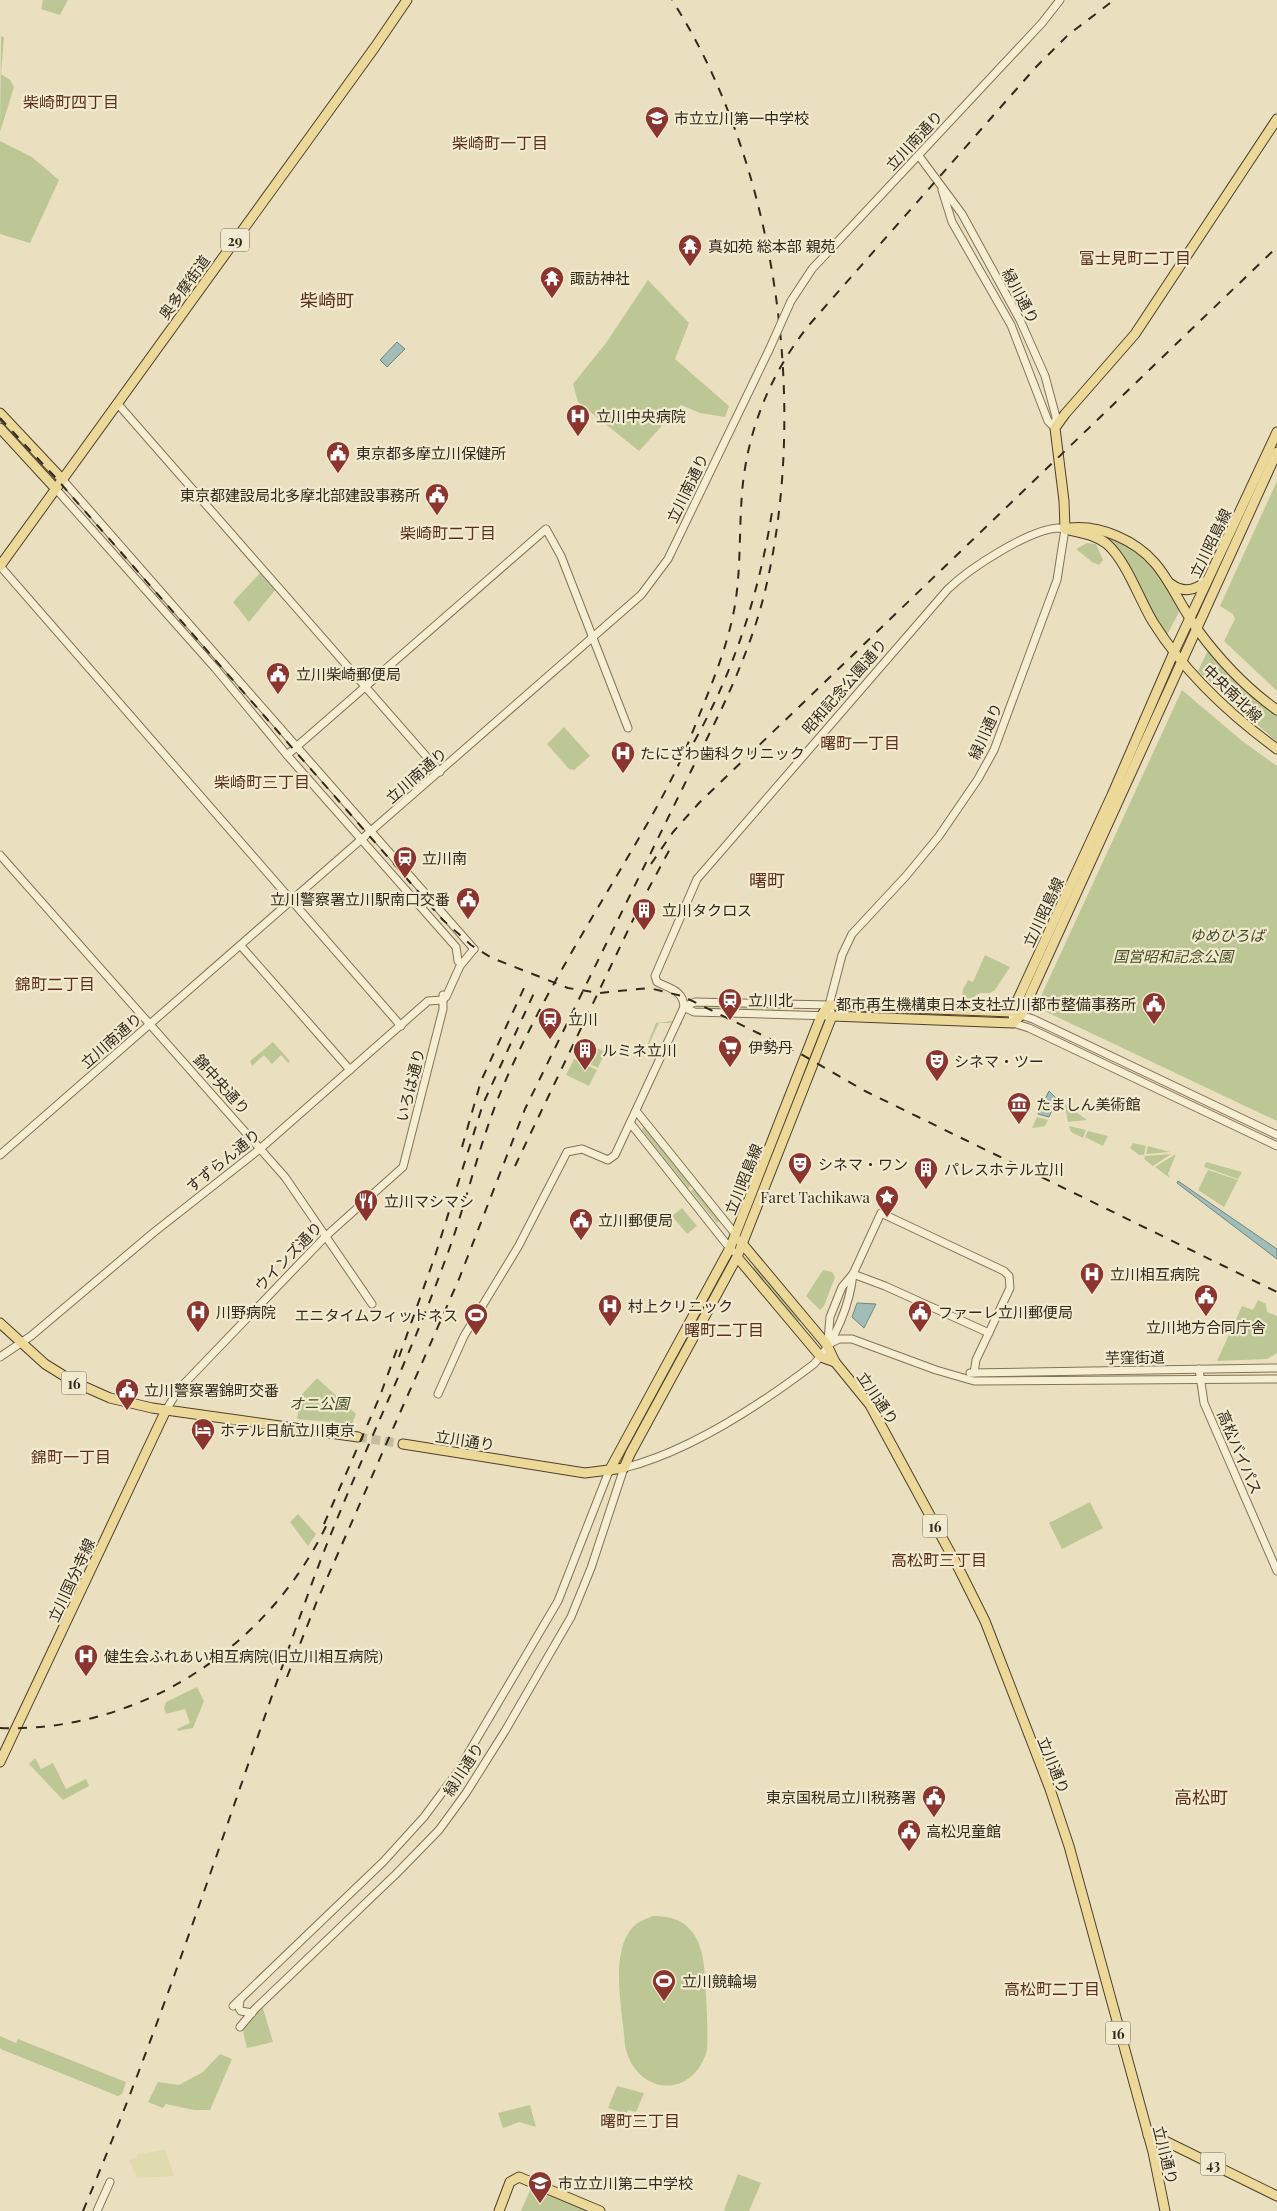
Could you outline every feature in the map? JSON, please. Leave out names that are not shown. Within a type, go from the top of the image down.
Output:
[{"type":"main road","name":"奥多摩街道","points":[[0,566],[407,0]]},
{"type":"main road","points":[[1055,428],[1135,334],[1277,119]]},
{"type":"main road","points":[[0,413],[62,479]]},
{"type":"main road","points":[[0,428],[56,488]]},
{"type":"main road","name":"緑川通り","points":[[1055,428],[1064,501],[1065,528]]},
{"type":"main road","name":"立川昭島線","points":[[1013,1023],[1174,652],[1277,432]]},
{"type":"main road","name":"立川昭島線","points":[[1016,1014],[1182,663],[1196,628],[1277,452]]},
{"type":"main road","name":"中央南北線","points":[[1065,528],[1091,528],[1130,542],[1153,559],[1171,584],[1196,628],[1216,654],[1238,677],[1277,710]]},
{"type":"main road","name":"中央南北線","points":[[1065,528],[1094,536],[1113,550],[1153,621],[1182,663],[1223,706],[1277,749]]},
{"type":"main road","points":[[1171,584],[1180,589],[1189,590],[1198,588],[1207,580]]},
{"type":"main road","points":[[830,1005],[1016,1014]]},
{"type":"main road","name":"立川昭島線","points":[[609,1471],[730,1248],[821,1016],[830,1005]]},
{"type":"main road","points":[[832,1016],[1013,1023]]},
{"type":"main road","name":"立川昭島線","points":[[624,1468],[743,1244],[832,1016]]},
{"type":"main road","name":"16","points":[[736,1235],[827,1345],[835,1362]]},
{"type":"main road","points":[[737,1257],[821,1357],[835,1362]]},
{"type":"main road","name":"16","points":[[0,1323],[20,1344],[53,1370],[92,1391],[128,1403],[358,1438]]},
{"type":"main road","name":"立川通り","points":[[835,1362],[870,1405],[958,1567],[984,1621],[1050,1789],[1068,1846],[1148,2135],[1165,2211]]},
{"type":"main road","name":"立川国分寺線","points":[[0,1762],[166,1410]]},
{"type":"main road","name":"立川通り","points":[[403,1444],[585,1473],[624,1468]]},
{"type":"main road","name":"43","points":[[1148,2135],[1164,2140],[1277,2196]]},
{"type":"main road","points":[[499,2211],[510,2182],[519,2177],[600,2211]]},
{"type":"street","name":"立川南通り","points":[[0,1155],[372,832],[641,595],[664,567],[791,301],[812,269],[1042,23],[1060,0]]},
{"type":"street","name":"緑川通り","points":[[918,156],[962,214],[1020,320],[1045,376],[1056,417],[1055,428]]},
{"type":"street","name":"緑川通り","points":[[940,185],[952,222],[1011,325],[1048,421],[1055,428]]},
{"type":"street","points":[[118,403],[440,772]]},
{"type":"street","points":[[62,479],[295,748],[372,832],[474,949]]},
{"type":"street","points":[[56,488],[215,668],[287,755],[456,947],[458,961]]},
{"type":"street","name":"緑川通り","points":[[830,1005],[842,955],[852,934],[906,876],[939,836],[978,779],[994,750],[1055,588],[1062,560],[1065,528]]},
{"type":"street","name":"昭和記念公園通り","points":[[684,1007],[679,992],[657,982],[655,976],[691,889],[701,873],[948,589],[976,566],[1044,530],[1065,528]]},
{"type":"street","points":[[287,755],[546,529],[561,556],[628,728]]},
{"type":"street","points":[[0,566],[401,1026]]},
{"type":"street","name":"錦中央通り","points":[[0,855],[261,1148],[285,1177],[372,1304]]},
{"type":"street","points":[[240,946],[350,1070]]},
{"type":"street","points":[[442,1000],[445,987],[458,961],[466,952],[474,949]]},
{"type":"street","points":[[442,1000],[446,997],[464,958],[474,949]]},
{"type":"street","name":"すずらん通り","points":[[0,1356],[20,1344],[261,1148],[428,1001],[442,1000]]},
{"type":"street","name":"いろは通り","points":[[397,1173],[406,1163],[443,1009],[442,1000]]},
{"type":"street","points":[[438,1394],[464,1336],[518,1247],[567,1152],[582,1149],[603,1159],[610,1160],[615,1156],[632,1124],[684,1007],[695,1002],[830,1005],[832,1016],[694,1012],[684,1007]]},
{"type":"street","points":[[1016,1014],[1277,1135]]},
{"type":"street","points":[[1013,1023],[1029,1028],[1277,1146]]},
{"type":"street","points":[[637,1112],[736,1235]]},
{"type":"street","points":[[632,1124],[737,1257]]},
{"type":"street","name":"ウインズ通り","points":[[166,1410],[179,1389],[326,1236],[397,1173]]},
{"type":"street","points":[[821,1357],[851,1291],[853,1274],[881,1213],[1007,1274],[1011,1285],[976,1360],[974,1377],[942,1372],[852,1339],[839,1338],[827,1345]]},
{"type":"street","points":[[853,1274],[885,1286],[988,1333]]},
{"type":"street","name":"立川通り","points":[[624,1468],[672,1453],[690,1444],[777,1391],[821,1357]]},
{"type":"street","name":"芋窪街道","points":[[974,1377],[992,1373],[1277,1368]]},
{"type":"street","name":"高松バイパス","points":[[1199,1369],[1204,1403],[1277,1571]]},
{"type":"street","name":"芋窪街道","points":[[974,1377],[996,1381],[1277,1379]]},
{"type":"street","name":"緑川通り","points":[[240,2027],[252,2013],[415,1855],[439,1830],[466,1792],[505,1731],[571,1617],[591,1568],[624,1468]]},
{"type":"street","name":"緑川通り","points":[[233,2006],[383,1862],[424,1817],[456,1774],[558,1601],[609,1471]]},
{"type":"street","points":[[240,2000],[239,2008],[241,2011],[252,2013]]},
{"type":"street","points":[[97,2211],[110,2182]]},
{"type":"shaded area","points":[[165,2150],[174,2176],[137,2178],[129,2160],[136,2159],[137,2154]]},
{"type":"green space","points":[[43,0],[68,0],[60,15],[41,9]]},
{"type":"green space","points":[[1,36],[4,37],[1,74],[10,80],[14,87],[0,132]]},
{"type":"green space","points":[[0,141],[32,157],[59,180],[30,243],[0,234]]},
{"type":"green space","points":[[648,280],[689,323],[675,359],[729,406],[725,417],[700,413],[681,405],[639,451],[578,402],[573,384],[606,343]]},
{"type":"green space","points":[[1277,481],[1277,691],[1224,641],[1235,619],[1233,614],[1220,606]]},
{"type":"green space","points":[[1096,532],[1113,539],[1137,554],[1147,562],[1163,582],[1180,610],[1167,635]]},
{"type":"green space","points":[[1087,543],[1096,544],[1103,560],[1099,565],[1092,562],[1076,549]]},
{"type":"green space","points":[[261,572],[276,589],[249,622],[233,602]]},
{"type":"green space","points":[[1208,650],[1259,702],[1277,715],[1277,742],[1198,671]]},
{"type":"green space","name":"国営昭和記念公園","points":[[1182,690],[1241,740],[1277,766],[1277,1121],[1036,1007]]},
{"type":"green space","points":[[564,727],[590,756],[574,770],[569,769],[547,744]]},
{"type":"green space","points":[[985,955],[1010,967],[995,990],[990,993],[980,993],[971,999],[962,998],[963,989],[968,980],[973,982]]},
{"type":"green space","points":[[697,1005],[808,1011],[697,1007]]},
{"type":"green space","points":[[839,1009],[1008,1017],[908,1015]]},
{"type":"green space","points":[[682,1022],[682,1025],[677,1023],[659,1023],[640,1063],[656,1023]]},
{"type":"green space","points":[[820,1030],[822,1031],[779,1139],[778,1138]]},
{"type":"green space","points":[[582,1041],[605,1052],[598,1068],[575,1057]]},
{"type":"green space","points":[[273,1042],[290,1061],[288,1063],[281,1055],[272,1064],[264,1055],[252,1066],[250,1061]]},
{"type":"green space","points":[[574,1059],[597,1070],[589,1086],[566,1075]]},
{"type":"green space","points":[[1064,1103],[1087,1120],[1068,1122]]},
{"type":"green space","points":[[1037,1117],[1048,1120],[1045,1126],[1032,1128]]},
{"type":"green space","points":[[1069,1126],[1086,1130],[1083,1138],[1071,1132]]},
{"type":"green space","points":[[643,1127],[691,1186],[688,1188],[642,1130]]},
{"type":"green space","points":[[1088,1131],[1108,1136],[1103,1146],[1085,1137]]},
{"type":"green space","points":[[1133,1143],[1146,1146],[1144,1155],[1139,1155],[1130,1148]]},
{"type":"green space","points":[[1148,1146],[1170,1152],[1146,1154]]},
{"type":"green space","points":[[1171,1154],[1153,1166],[1144,1159],[1145,1156]]},
{"type":"green space","points":[[1176,1154],[1168,1174],[1170,1178],[1155,1167]]},
{"type":"green space","points":[[1206,1162],[1242,1172],[1238,1179],[1204,1167]]},
{"type":"green space","points":[[1208,1170],[1238,1180],[1224,1207],[1198,1190]]},
{"type":"green space","points":[[694,1189],[720,1221],[717,1223],[691,1191]]},
{"type":"green space","points":[[682,1208],[697,1226],[687,1234],[672,1216]]},
{"type":"green space","points":[[755,1265],[801,1320],[798,1322],[753,1269]]},
{"type":"green space","points":[[823,1270],[832,1272],[835,1277],[824,1306],[820,1310],[806,1296]]},
{"type":"green space","points":[[1258,1300],[1266,1304],[1267,1312],[1277,1316],[1277,1353],[1267,1359],[1217,1361],[1242,1306],[1253,1310]]},
{"type":"green space","name":"オニ公園","points":[[317,1378],[356,1414],[352,1424],[297,1419],[299,1408],[294,1403]]},
{"type":"green space","points":[[1090,1502],[1103,1528],[1062,1549],[1049,1523]]},
{"type":"green space","points":[[298,1514],[316,1534],[308,1546],[290,1522]]},
{"type":"green space","points":[[197,1687],[204,1701],[193,1728],[178,1731],[177,1729],[190,1723],[185,1709],[166,1714],[164,1708],[166,1702]]},
{"type":"green space","points":[[35,1758],[41,1769],[53,1763],[66,1789],[86,1779],[89,1786],[63,1800],[29,1764]]},
{"type":"green space","name":"立川競輪場","points":[[652,1916],[669,1918],[682,1923],[691,1931],[698,1941],[704,1967],[707,2050],[700,2066],[690,2078],[678,2084],[665,2086],[652,2082],[640,2075],[631,2063],[625,2046],[620,2001],[619,1968],[625,1939],[634,1926]]},
{"type":"green space","points":[[262,2005],[273,2042],[247,2048],[242,2027]]},
{"type":"green space","points":[[0,2036],[16,2043],[18,2039],[126,2082],[122,2094],[118,2096],[3,2050],[0,2048]]},
{"type":"green space","points":[[220,2054],[232,2059],[210,2110],[194,2110],[166,2104],[163,2108],[148,2102],[158,2082],[179,2085],[203,2072]]},
{"type":"green space","points":[[617,2086],[644,2093],[636,2112],[628,2110],[626,2114],[608,2108]]},
{"type":"green space","points":[[530,2105],[536,2127],[519,2122],[503,2128],[498,2113]]},
{"type":"green space","points":[[738,2174],[761,2183],[749,2211],[726,2211],[724,2210]]},
{"type":"green space","name":"市立立川第二中学校","points":[[531,2188],[590,2211],[521,2211]]},
{"type":"water","points":[[397,342],[405,349],[387,367],[380,360]]},
{"type":"water","points":[[1049,1091],[1057,1099],[1049,1117],[1038,1114]]},
{"type":"water","points":[[1178,1181],[1277,1249],[1277,1259],[1177,1183]]},
{"type":"water","points":[[857,1303],[876,1304],[864,1328],[852,1317]]},
{"type":"tunnel","points":[[358,1437],[403,1444]]},
{"type":"railway","points":[[287,1677],[317,1601],[459,1279],[525,1109],[722,708],[747,649],[766,587],[779,515],[784,440],[783,362],[774,284],[759,208],[737,134],[708,64],[672,0]]},
{"type":"railway","points":[[83,2211],[172,1982],[307,1597],[339,1513],[410,1349],[443,1266],[497,1101],[539,1011],[666,789],[689,741],[715,674],[727,640],[735,605],[742,493],[749,447],[772,383],[795,344],[809,325],[1036,67],[1068,35],[1114,0]]},
{"type":"railway","points":[[651,864],[673,832],[699,803],[1277,247]]},
{"type":"railway","points":[[0,418],[55,477],[443,920],[471,945],[492,958],[568,988],[599,993],[649,988],[682,996],[801,1054],[865,1091],[1277,1292]]},
{"type":"railway","points":[[694,742],[709,714],[734,657],[761,568],[773,506]]},
{"type":"railway","points":[[515,1166],[643,899],[671,847]]},
{"type":"railway","points":[[462,1147],[481,1081],[524,988]]},
{"type":"railway","points":[[399,1357],[435,1256],[483,1104],[534,993]]},
{"type":"railway","points":[[324,1524],[380,1396],[397,1349]]},
{"type":"railway","points":[[0,1728],[52,1726],[102,1715],[150,1698],[195,1673],[236,1643],[273,1606],[304,1565],[329,1520]]},
{"type":"place","name":"市立立川第一中学校","points":[[657,139]]},
{"type":"place","name":"真如苑 総本部 親苑","points":[[690,267]]},
{"type":"place","name":"諏訪神社","points":[[552,299]]},
{"type":"place","name":"立川中央病院","points":[[578,437]]},
{"type":"place","name":"東京都多摩立川保健所","points":[[338,474]]},
{"type":"place","name":"東京都建設局北多摩北部建設事務所","points":[[437,516]]},
{"type":"place","name":"立川柴崎郵便局","points":[[278,695]]},
{"type":"place","name":"たにざわ歯科クリニック","points":[[623,774]]},
{"type":"place","name":"立川南","points":[[405,879]]},
{"type":"place","name":"立川警察署立川駅南口交番","points":[[468,920]]},
{"type":"place","name":"立川タクロス","points":[[644,931]]},
{"type":"place","name":"立川北","points":[[730,1021]]},
{"type":"place","name":"都市再生機構東日本支社立川都市整備事務所","points":[[1154,1025]]},
{"type":"place","name":"立川","points":[[550,1040]]},
{"type":"place","name":"伊勢丹","points":[[730,1068]]},
{"type":"place","name":"ルミネ立川","points":[[585,1071]]},
{"type":"place","name":"シネマ・ツー","points":[[937,1082]]},
{"type":"place","name":"たましん美術館","points":[[1019,1125]]},
{"type":"place","name":"シネマ・ワン","points":[[800,1185]]},
{"type":"place","name":"パレスホテル立川","points":[[926,1190]]},
{"type":"place","name":"Faret Tachikawa","points":[[887,1218]]},
{"type":"place","name":"立川マシマシ","points":[[366,1222]]},
{"type":"place","name":"立川郵便局","points":[[581,1241]]},
{"type":"place","name":"立川相互病院","points":[[1092,1295]]},
{"type":"place","name":"立川地方合同庁舎","points":[[1206,1317]]},
{"type":"place","name":"村上クリニック","points":[[610,1327]]},
{"type":"place","name":"川野病院","points":[[198,1333]]},
{"type":"place","name":"ファーレ立川郵便局","points":[[920,1333]]},
{"type":"place","name":"エニタイムフィットネス","points":[[476,1336]]},
{"type":"place","name":"立川警察署錦町交番","points":[[127,1411]]},
{"type":"place","name":"ホテル日航立川東京","points":[[203,1451]]},
{"type":"place","name":"健生会ふれあい相互病院(旧立川相互病院)","points":[[86,1677]]},
{"type":"place","name":"東京国税局立川税務署","points":[[934,1818]]},
{"type":"place","name":"高松児童館","points":[[909,1852]]},
{"type":"place","name":"立川競輪場","points":[[664,2002]]},
{"type":"place","name":"市立立川第二中学校","points":[[540,2204]]},
{"type":"district","name":"柴崎町四丁目","points":[[71,101]]},
{"type":"district","name":"柴崎町一丁目","points":[[500,142]]},
{"type":"district","name":"富士見町二丁目","points":[[1135,257]]},
{"type":"district","name":"柴崎町","points":[[327,300]]},
{"type":"district","name":"柴崎町二丁目","points":[[448,532]]},
{"type":"district","name":"曙町一丁目","points":[[860,742]]},
{"type":"district","name":"柴崎町三丁目","points":[[262,781]]},
{"type":"district","name":"曙町","points":[[767,880]]},
{"type":"district","name":"錦町二丁目","points":[[55,983]]},
{"type":"district","name":"曙町二丁目","points":[[724,1329]]},
{"type":"district","name":"錦町一丁目","points":[[71,1456]]},
{"type":"district","name":"高松町三丁目","points":[[939,1559]]},
{"type":"district","name":"高松町","points":[[1201,1797]]},
{"type":"district","name":"高松町二丁目","points":[[1052,1988]]},
{"type":"district","name":"曙町三丁目","points":[[640,2120]]},
{"type":"park label","name":"ゆめひろば","points":[[1227,935]]}]
